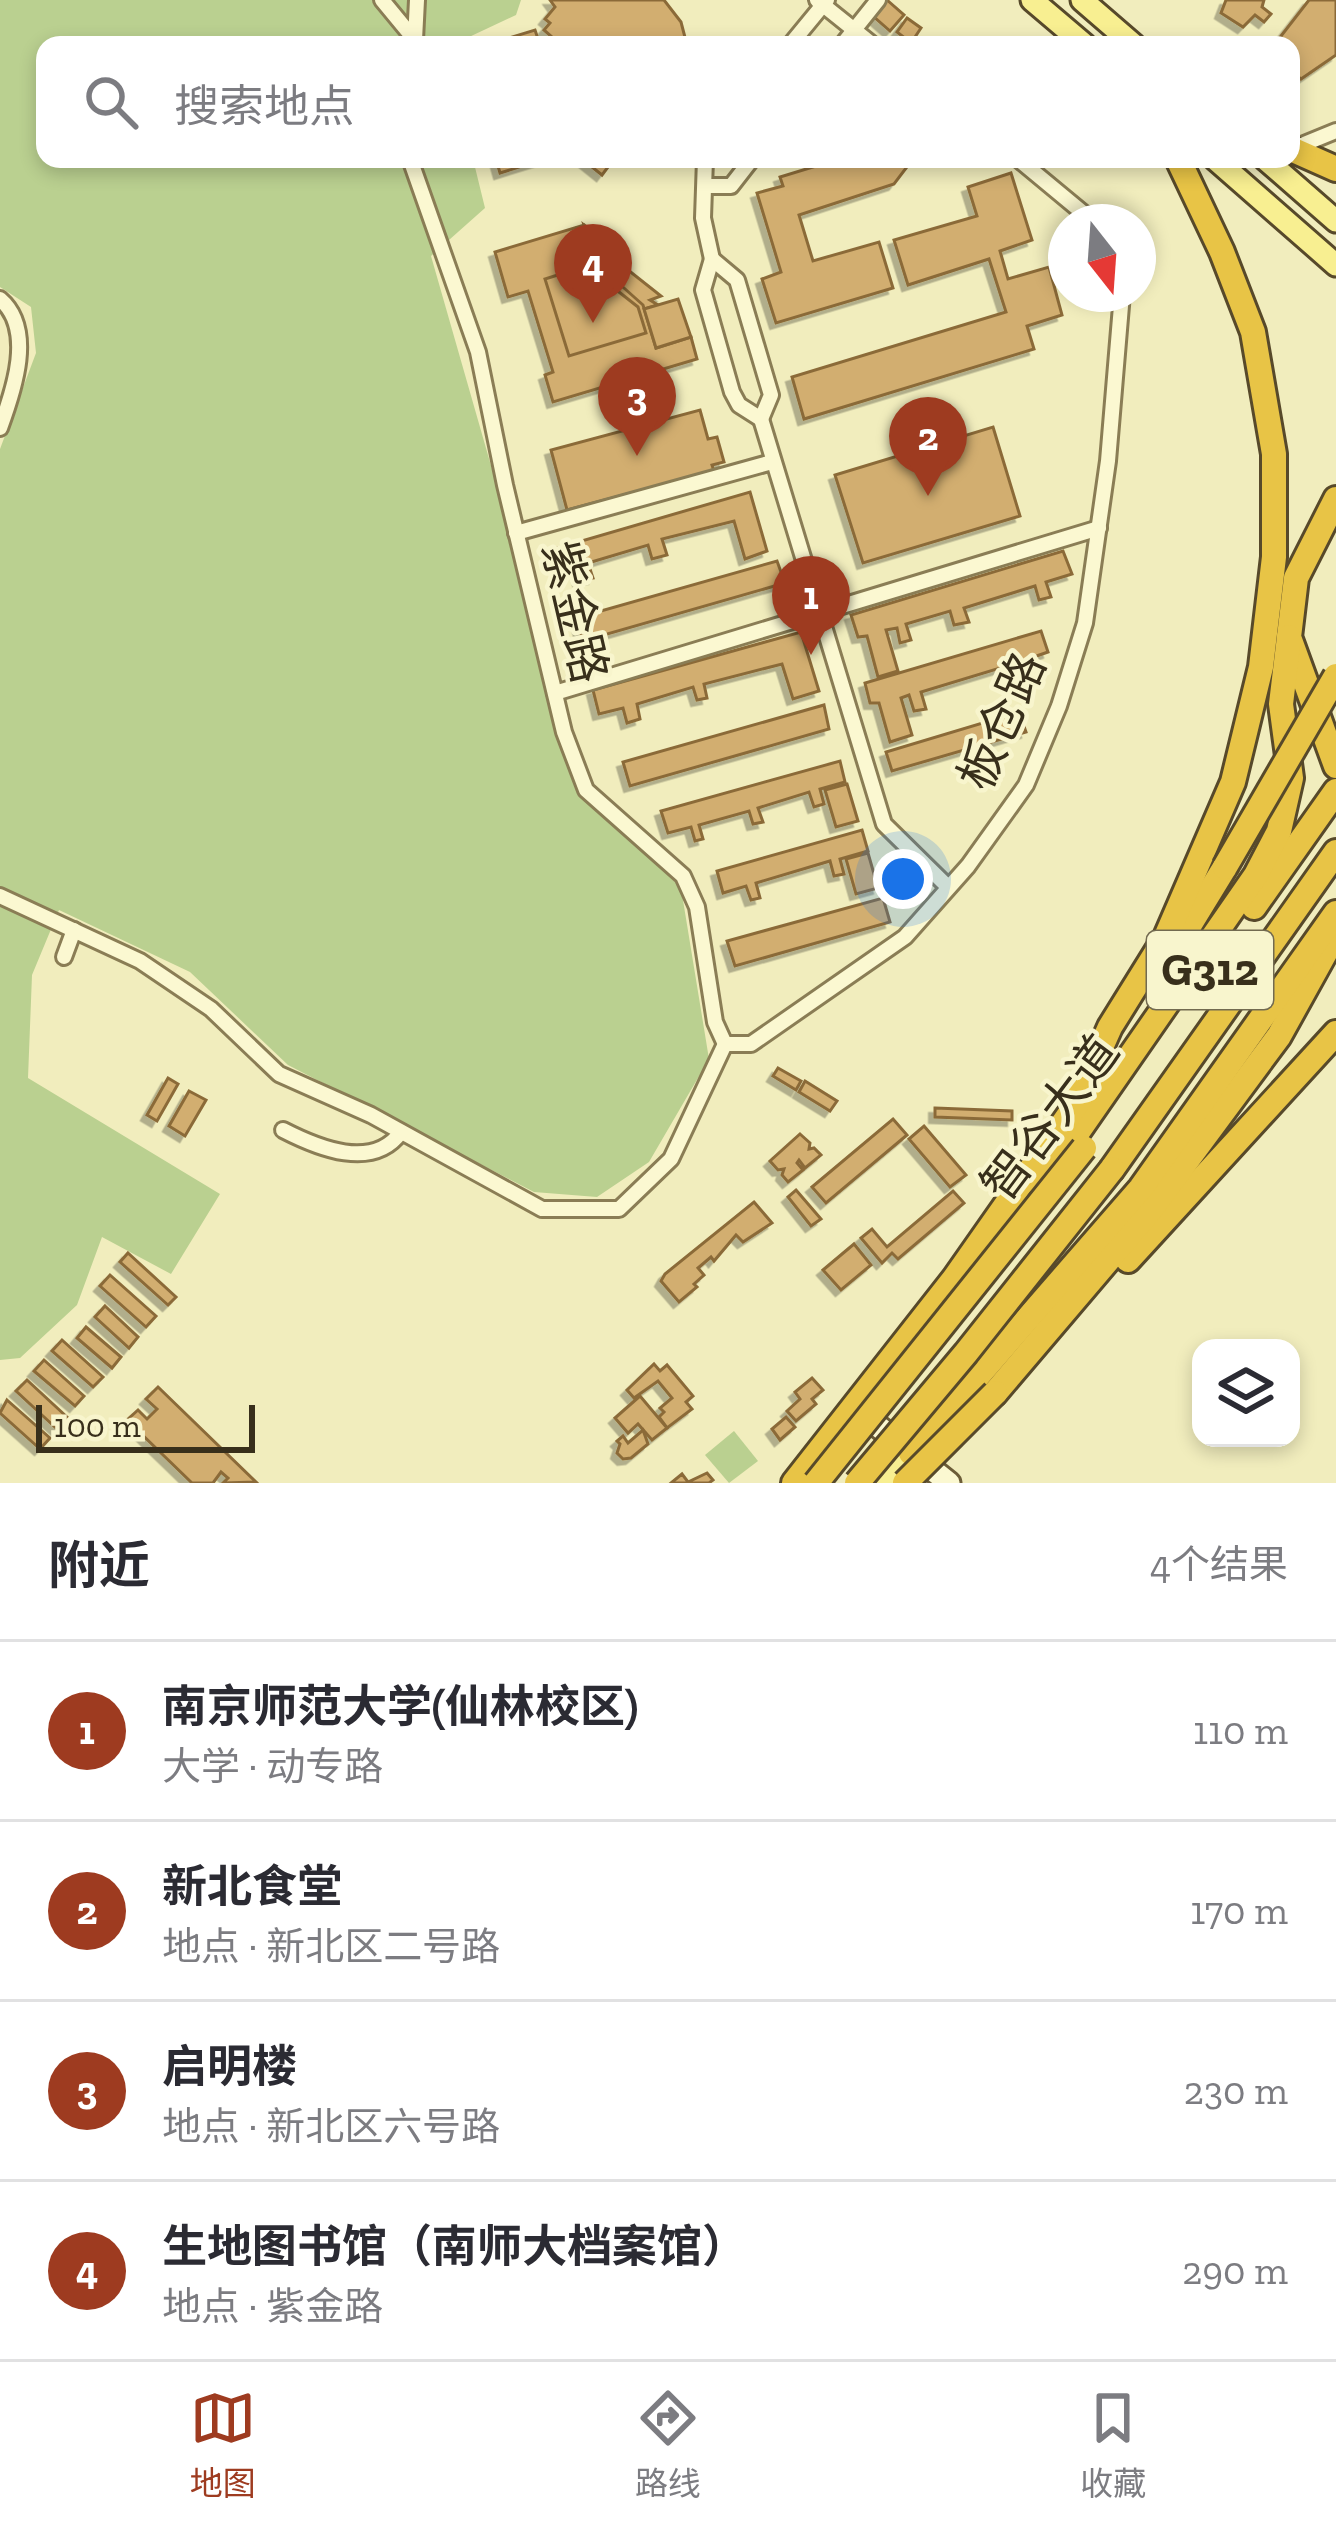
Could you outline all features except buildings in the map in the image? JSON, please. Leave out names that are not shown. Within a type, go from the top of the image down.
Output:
[{"type":"highway","points":[[1300,153],[1336,169]]},
{"type":"highway","points":[[1073,1110],[1110,1027],[1166,937],[1233,782],[1261,667],[1274,557],[1274,454],[1253,332],[1182,168]]},
{"type":"highway","points":[[864,1415],[1039,1189],[1256,875],[1279,831],[1291,778],[1281,704],[1297,578],[1336,499]]},
{"type":"highway","points":[[1289,637],[1336,766]]},
{"type":"highway","points":[[794,1483],[954,1279],[1073,1110],[1152,987],[1336,676]]},
{"type":"highway","name":"智谷大道","points":[[816,1483],[1084,1148],[1336,791]]},
{"type":"highway","name":"智谷大道","points":[[857,1483],[1112,1168],[1336,852]]},
{"type":"highway","points":[[911,1453],[1141,1188],[1336,913]]},
{"type":"highway","points":[[995,1393],[1162,1196],[1279,1036],[1336,932]]},
{"type":"highway","points":[[904,1483],[1178,1209],[1336,1033]]},
{"type":"main road","points":[[1032,0],[1074,36]]},
{"type":"main road","points":[[1082,0],[1124,36]]},
{"type":"main road","points":[[1225,168],[1336,265]]},
{"type":"main road","points":[[1275,168],[1336,220]]},
{"type":"main road","points":[[806,1483],[864,1415]]},
{"type":"main road","points":[[884,1483],[911,1453]]},
{"type":"street","points":[[382,0],[409,36]]},
{"type":"street","points":[[414,36],[417,0]]},
{"type":"street","points":[[849,36],[878,0]]},
{"type":"street","points":[[797,36],[822,2],[862,36]]},
{"type":"street","points":[[1300,146],[1336,131]]},
{"type":"street","name":"紫金路","points":[[413,168],[478,352],[564,732],[586,790],[683,876],[697,907],[716,1022],[725,1044]]},
{"type":"street","points":[[702,168],[707,186],[703,218],[712,259],[703,290],[732,392],[739,405],[761,419]]},
{"type":"street","points":[[707,186],[731,186],[745,168]]},
{"type":"street","points":[[1029,168],[1072,204]]},
{"type":"street","points":[[712,259],[737,280],[771,395],[761,419],[772,462],[884,824],[949,886]]},
{"type":"street","points":[[0,298],[18,321],[20,351],[0,428]]},
{"type":"street","name":"板仓路","points":[[725,1044],[751,1044],[905,937],[968,866],[1025,785],[1051,726],[1085,623],[1121,312]]},
{"type":"street","points":[[516,533],[772,462]]},
{"type":"street","points":[[555,693],[1099,529]]},
{"type":"street","points":[[0,896],[140,961],[211,1009],[279,1074],[401,1132],[542,1209],[619,1209],[671,1159],[725,1044]]},
{"type":"street","points":[[64,957],[74,930]]},
{"type":"street","points":[[283,1130],[316,1147],[367,1154],[390,1147],[401,1132]]},
{"type":"street","points":[[864,1415],[949,1483]]},
{"type":"green space","points":[[0,0],[521,0],[516,15],[471,36],[36,36],[36,168],[475,168],[485,208],[431,256],[585,794],[681,888],[709,1059],[649,1162],[597,1197],[534,1192],[288,1065],[190,972],[59,910],[32,975],[28,1078],[220,1194],[171,1274],[102,1237],[77,1305],[20,1358],[0,1360],[0,449],[36,353],[31,307],[0,287]]},
{"type":"green space","points":[[734,1431],[758,1461],[729,1483],[705,1455]]},
{"type":"place","name":"生地图书馆（南师大档案馆）","points":[[593,323]]},
{"type":"place","name":"启明楼","points":[[637,456]]},
{"type":"place","name":"新北食堂","points":[[928,496]]},
{"type":"place","name":"南京师范大学(仙林校区)","points":[[811,655]]}]
